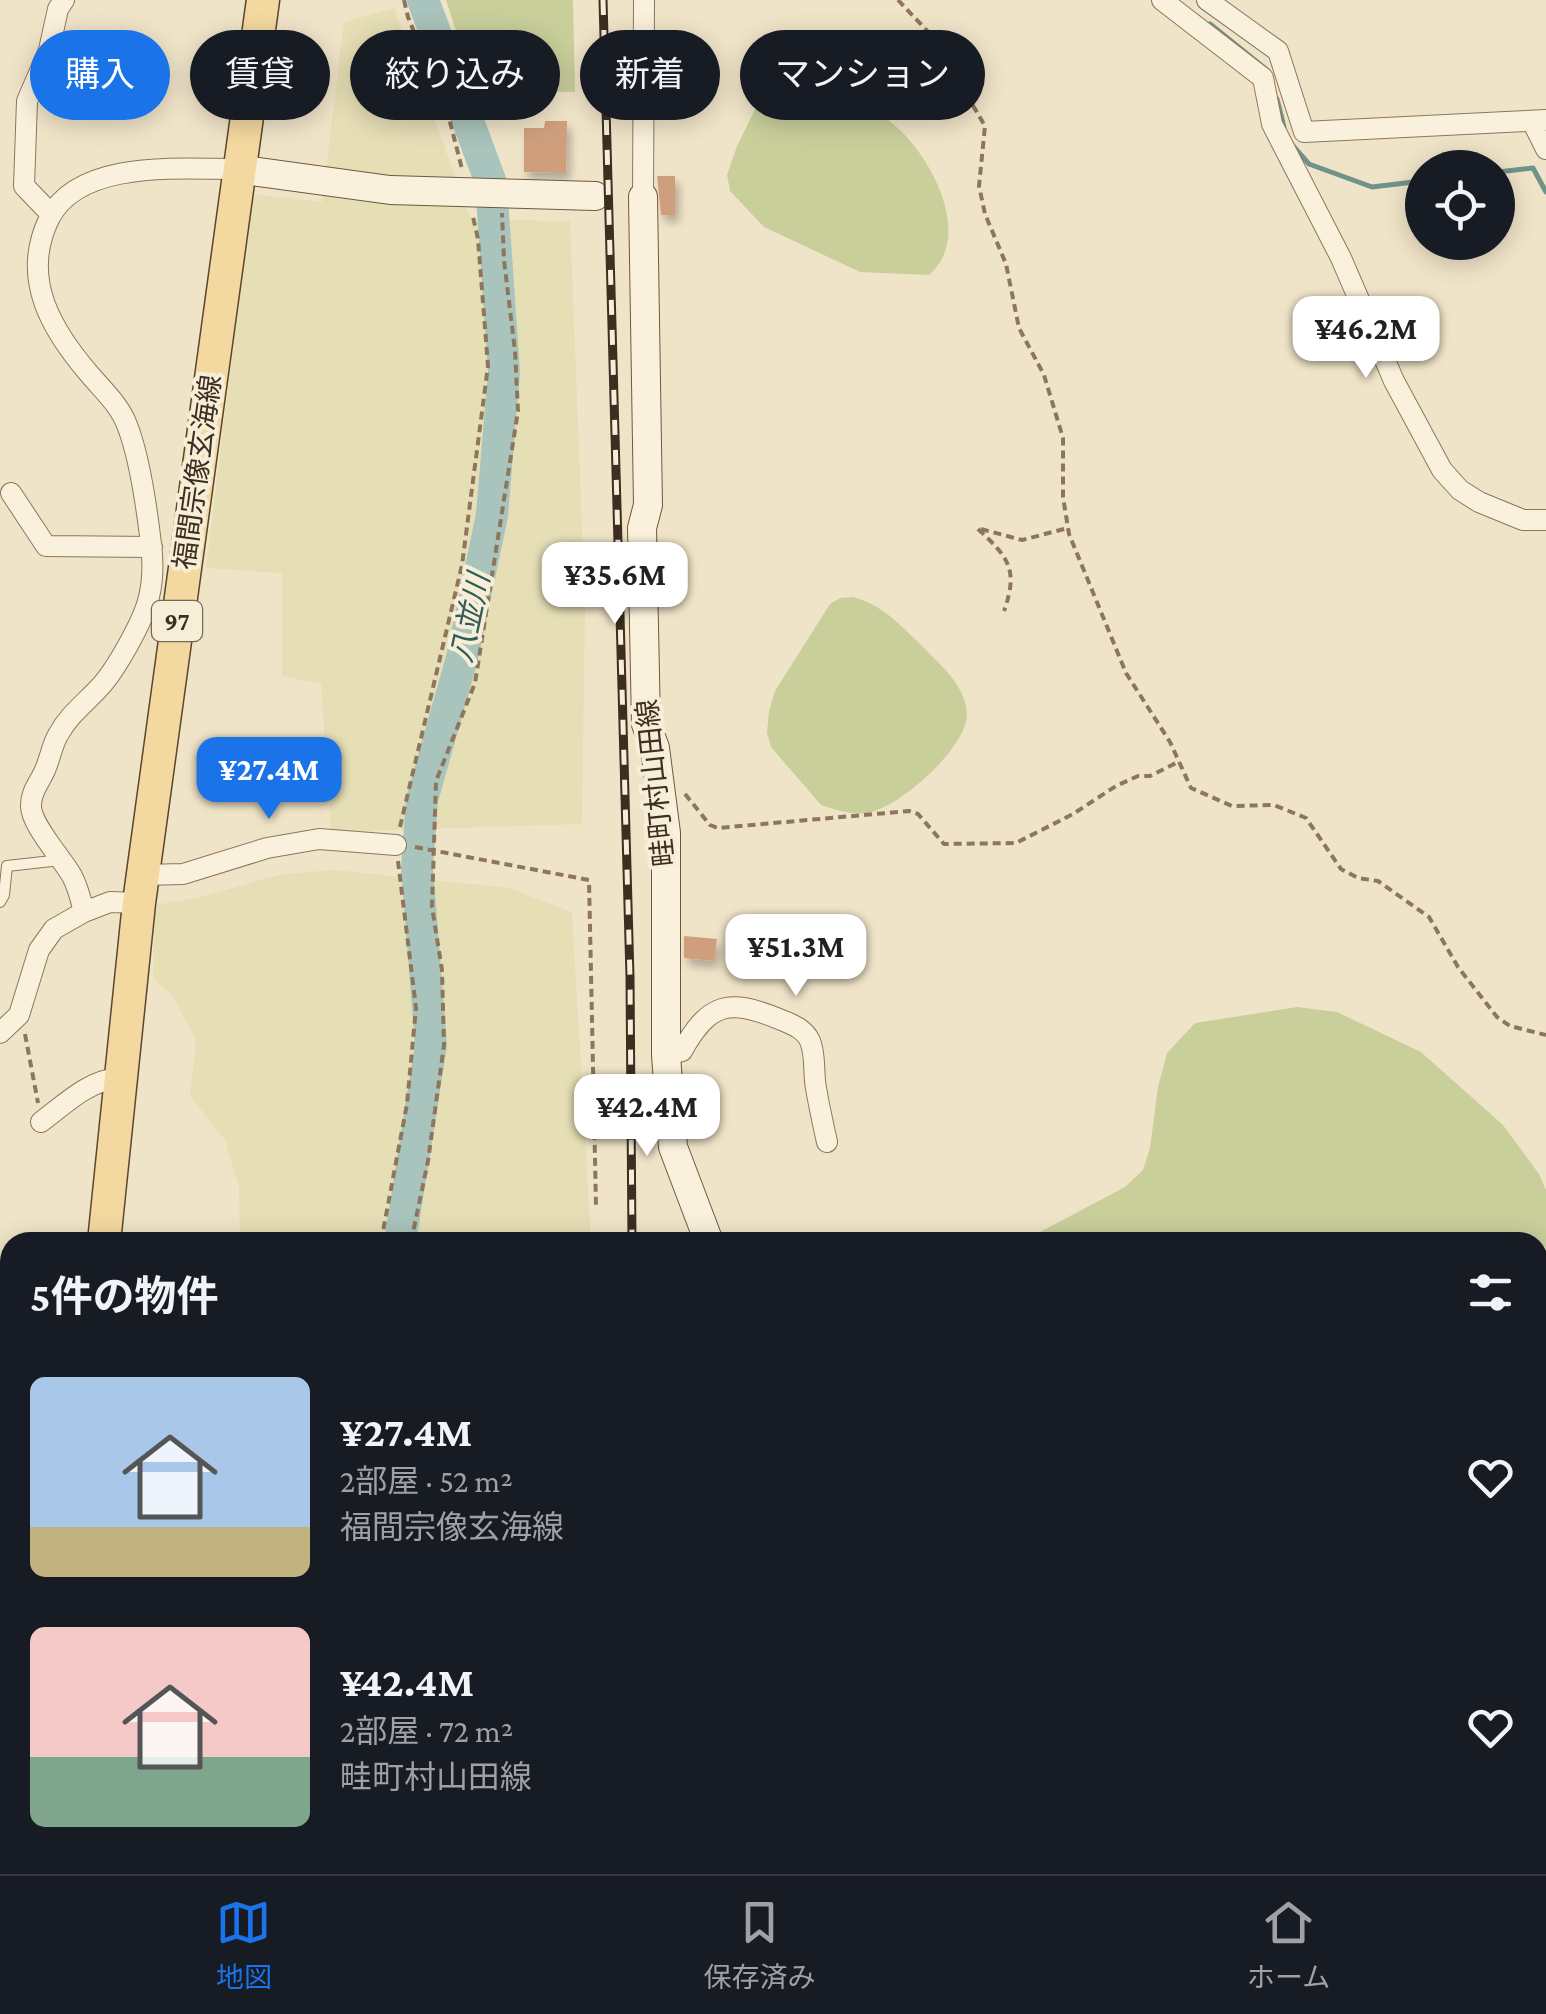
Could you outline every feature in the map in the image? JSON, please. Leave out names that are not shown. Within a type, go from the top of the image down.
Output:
[{"type":"main road","name":"福間宗像玄海線","points":[[105,1232],[141,889],[168,574],[262,0]]},
{"type":"main road","points":[[237,169],[390,190],[595,196]]},
{"type":"main road","name":"畦町村山田線","points":[[643,197],[648,505],[642,528],[646,724],[655,748],[666,833],[666,1055],[673,1146],[705,1232]]},
{"type":"street","points":[[51,214],[24,186],[27,100],[49,50],[58,9],[64,0]]},
{"type":"street","points":[[643,197],[644,0]]},
{"type":"street","points":[[1162,0],[1263,78],[1272,124],[1341,258],[1394,381],[1442,470],[1460,490],[1479,502],[1523,520],[1546,520]]},
{"type":"street","points":[[1207,0],[1278,51],[1304,132],[1539,120],[1546,149]]},
{"type":"street","points":[[1279,134],[1301,124]]},
{"type":"street","points":[[84,912],[77,887],[34,819],[30,808],[32,794],[45,772],[57,736],[72,714],[101,686],[149,599],[168,574],[152,547],[128,427],[119,408],[54,330],[43,304],[38,260],[51,214],[74,194],[110,173],[237,169]]},
{"type":"street","points":[[11,492],[46,546],[152,547]]},
{"type":"street","points":[[0,1033],[19,1015],[39,950],[54,929],[84,912],[183,874],[267,848],[319,840],[396,845]]},
{"type":"street","points":[[666,1055],[682,1050],[699,1021],[716,1011],[748,1007],[797,1026],[807,1034],[812,1046],[827,1142]]},
{"type":"street","points":[[41,1122],[86,1088],[104,1079],[119,1078]]},
{"type":"lane","points":[[0,902],[7,866],[62,860]]},
{"type":"path","points":[[383,1232],[407,1104],[416,1008],[396,845],[462,565],[488,366],[478,238],[450,118],[426,65],[404,0]]},
{"type":"path","points":[[898,0],[932,36],[985,126],[979,186],[985,214],[1006,264],[1019,328],[1044,375],[1063,438],[1063,497],[1068,528],[1126,673],[1170,742],[1191,788],[1232,806],[1274,804],[1306,818],[1341,869],[1358,878],[1378,881],[1430,917],[1458,968],[1496,1017],[1510,1026],[1546,1035]]},
{"type":"path","points":[[413,1232],[428,1161],[444,1045],[442,970],[432,907],[436,780],[475,683],[518,411],[502,193]]},
{"type":"path","points":[[1004,611],[1013,587],[1010,568],[1003,552],[978,529],[1022,540],[1068,528]]},
{"type":"path","points":[[660,784],[677,788],[689,797],[710,825],[718,828],[909,811],[918,814],[944,844],[985,845],[1016,843],[1116,786],[1178,762]]},
{"type":"path","points":[[432,849],[589,880],[596,1206]]},
{"type":"path","points":[[19,1015],[41,1122]]},
{"type":"shaded area","points":[[394,8],[402,30],[350,30],[350,120],[435,120],[471,220],[570,221],[585,606],[582,824],[331,832],[321,684],[282,676],[282,573],[206,568],[252,194],[322,202],[344,22]]},
{"type":"shaded area","points":[[335,870],[509,888],[572,912],[590,1232],[240,1232],[239,1188],[225,1140],[190,1096],[196,1040],[172,995],[153,979],[155,905],[283,874]]},
{"type":"green space","points":[[446,0],[573,0],[575,92],[560,92],[560,30],[456,30]]},
{"type":"green space","points":[[750,120],[888,120],[926,163],[944,202],[948,242],[942,260],[929,275],[860,272],[764,227],[730,191],[727,175]]},
{"type":"green space","points":[[853,597],[890,616],[936,660],[957,684],[967,714],[956,743],[929,774],[896,800],[867,813],[821,805],[771,747],[767,733],[775,691],[830,604]]},
{"type":"green space","points":[[1297,1007],[1337,1012],[1421,1052],[1503,1125],[1539,1174],[1546,1190],[1546,1232],[1040,1232],[1125,1187],[1143,1170],[1167,1053],[1195,1023]]},
{"type":"building","points":[[545,121],[567,121],[566,173],[524,172],[524,128],[544,128]]},
{"type":"building","points":[[657,176],[675,176],[675,215],[661,215]]},
{"type":"building","points":[[684,936],[717,939],[714,961],[684,958]]},
{"type":"waterway","name":"八並川","points":[[402,1232],[431,1045],[417,867],[422,800],[462,658],[492,515],[504,372],[491,183],[423,0]]},
{"type":"waterway","points":[[1210,24],[1267,70]]},
{"type":"waterway","points":[[1277,99],[1284,127]]},
{"type":"waterway","points":[[1293,146],[1309,164],[1372,187],[1405,183]]},
{"type":"waterway","points":[[1515,170],[1533,168],[1546,192]]},
{"type":"railway","points":[[603,0],[630,977],[632,1232]]}]
